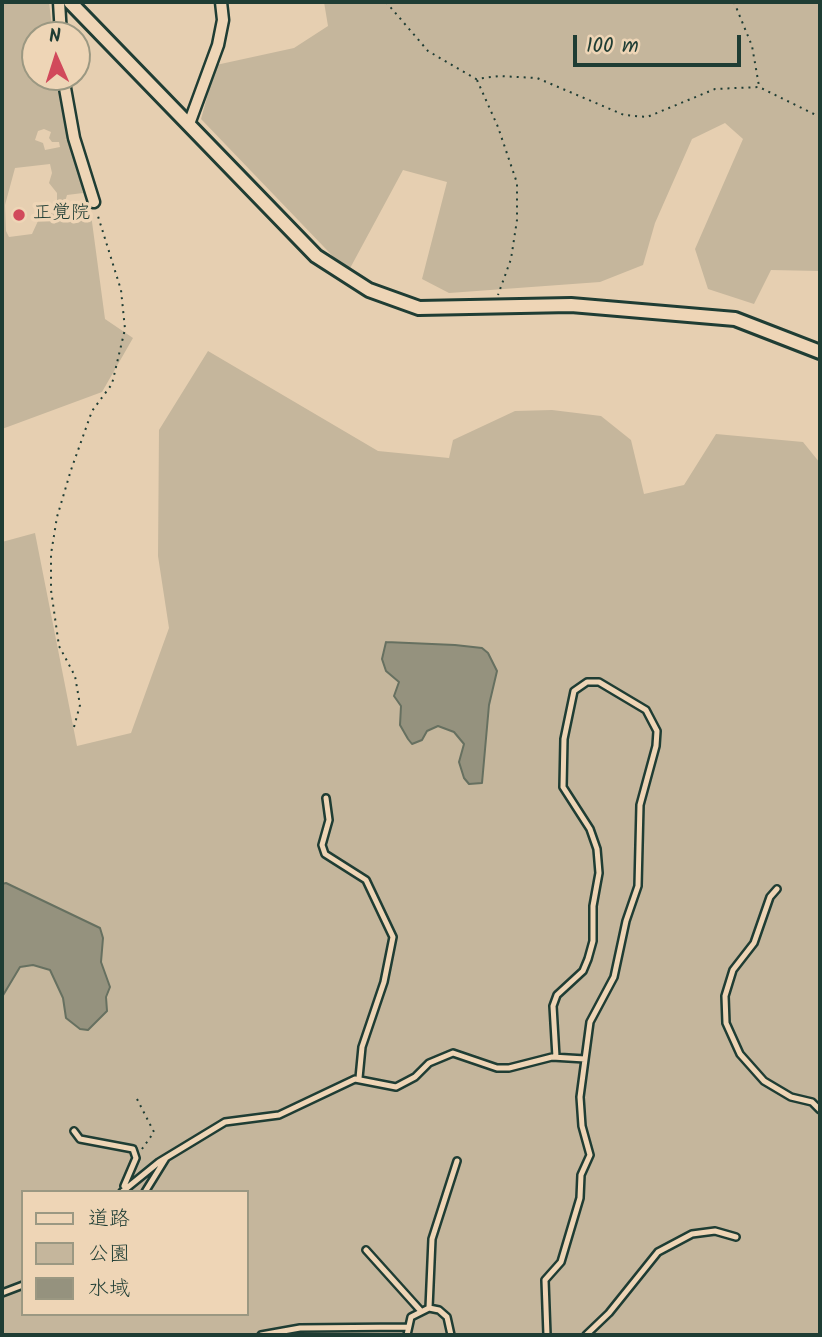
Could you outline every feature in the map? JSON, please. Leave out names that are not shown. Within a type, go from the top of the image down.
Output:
[{"type":"street","points":[[60,2],[61,21]]},
{"type":"street","points":[[70,2],[330,268],[369,290],[408,305],[494,308],[571,305],[711,316],[767,329],[820,352]]},
{"type":"street","points":[[189,124],[218,45],[223,20],[220,2]]},
{"type":"street","points":[[66,91],[74,138],[94,202]]},
{"type":"lane","points":[[547,1335],[545,1280],[561,1262],[580,1198],[581,1175],[590,1155],[581,1115],[590,1022],[614,977],[626,921],[638,886],[640,805],[657,731],[646,710],[599,682],[587,682],[574,691],[564,738],[563,787],[590,829],[597,849],[599,873],[593,906],[593,941],[588,959],[583,971],[557,995],[553,1006],[556,1057]]},
{"type":"lane","points":[[326,798],[329,820],[322,845],[325,854],[366,880],[387,919],[393,937],[384,982],[362,1047],[359,1078]]},
{"type":"lane","points":[[777,889],[770,897],[754,943],[733,970],[725,996],[726,1023],[740,1054],[764,1081],[791,1097],[812,1102],[820,1110]]},
{"type":"lane","points":[[124,1190],[166,1158],[225,1122],[279,1115],[359,1078],[396,1087],[415,1077],[429,1063],[453,1053],[497,1068],[556,1057],[585,1059]]},
{"type":"lane","points":[[74,1130],[80,1139],[133,1149],[135,1158],[123,1190]]},
{"type":"lane","points":[[146,1190],[166,1158]]},
{"type":"lane","points":[[429,1308],[432,1239],[457,1161]]},
{"type":"lane","points":[[586,1335],[609,1313],[658,1252],[692,1234],[715,1231],[736,1237]]},
{"type":"lane","points":[[366,1250],[420,1310]]},
{"type":"lane","points":[[2,1293],[21,1286]]},
{"type":"lane","points":[[407,1335],[411,1317],[420,1310],[429,1308],[439,1310],[447,1317],[451,1335]]},
{"type":"lane","points":[[261,1335],[300,1328],[407,1328]]},
{"type":"path","points":[[386,2],[428,51],[477,79],[502,138],[517,183],[517,220],[511,259],[494,308]]},
{"type":"path","points":[[734,2],[752,46],[759,87]]},
{"type":"path","points":[[477,79],[499,76],[537,78],[624,115],[647,117],[715,89],[759,87],[820,117]]},
{"type":"path","points":[[74,727],[80,705],[75,676],[59,646],[51,590],[51,554],[57,517],[71,470],[92,411],[112,384],[125,329],[121,290],[94,202]]},
{"type":"path","points":[[135,1158],[154,1132],[137,1099]]},
{"type":"green space","points":[[2,2],[49,2],[51,21],[21,21],[21,91],[61,91],[69,136],[65,140],[70,139],[83,193],[67,195],[64,205],[57,205],[57,193],[49,183],[52,173],[50,164],[15,168],[5,205],[6,231],[9,237],[32,234],[38,221],[53,212],[84,202],[90,207],[105,319],[133,338],[102,392],[2,429]],"holes":[[[44,129],[51,132],[49,138],[52,142],[59,142],[60,147],[45,150],[43,143],[35,140],[38,131]]]},
{"type":"green space","points":[[324,2],[820,2],[820,271],[771,270],[754,304],[708,289],[695,249],[743,139],[725,123],[692,139],[655,223],[643,265],[600,282],[449,293],[422,279],[447,182],[403,170],[348,272],[201,119],[216,65],[294,48],[328,26]]},
{"type":"green space","points":[[208,351],[378,451],[449,458],[453,440],[515,411],[552,410],[601,416],[631,440],[644,494],[684,485],[716,434],[803,442],[820,463],[820,1335],[2,1335],[2,542],[35,533],[77,746],[131,733],[169,628],[158,556],[159,430]]},
{"type":"water","points":[[386,642],[455,645],[482,648],[488,653],[497,671],[489,705],[482,783],[469,784],[464,778],[459,762],[464,744],[454,732],[438,726],[427,731],[422,740],[412,744],[408,739],[400,725],[401,706],[394,696],[399,682],[386,671],[382,659]]},
{"type":"water","points":[[6,883],[100,928],[103,938],[101,962],[110,987],[106,997],[107,1011],[88,1030],[80,1029],[66,1018],[63,998],[50,970],[33,965],[20,967],[2,997],[2,884]]},
{"type":"place","name":"正覚院","points":[[19,215]]}]
